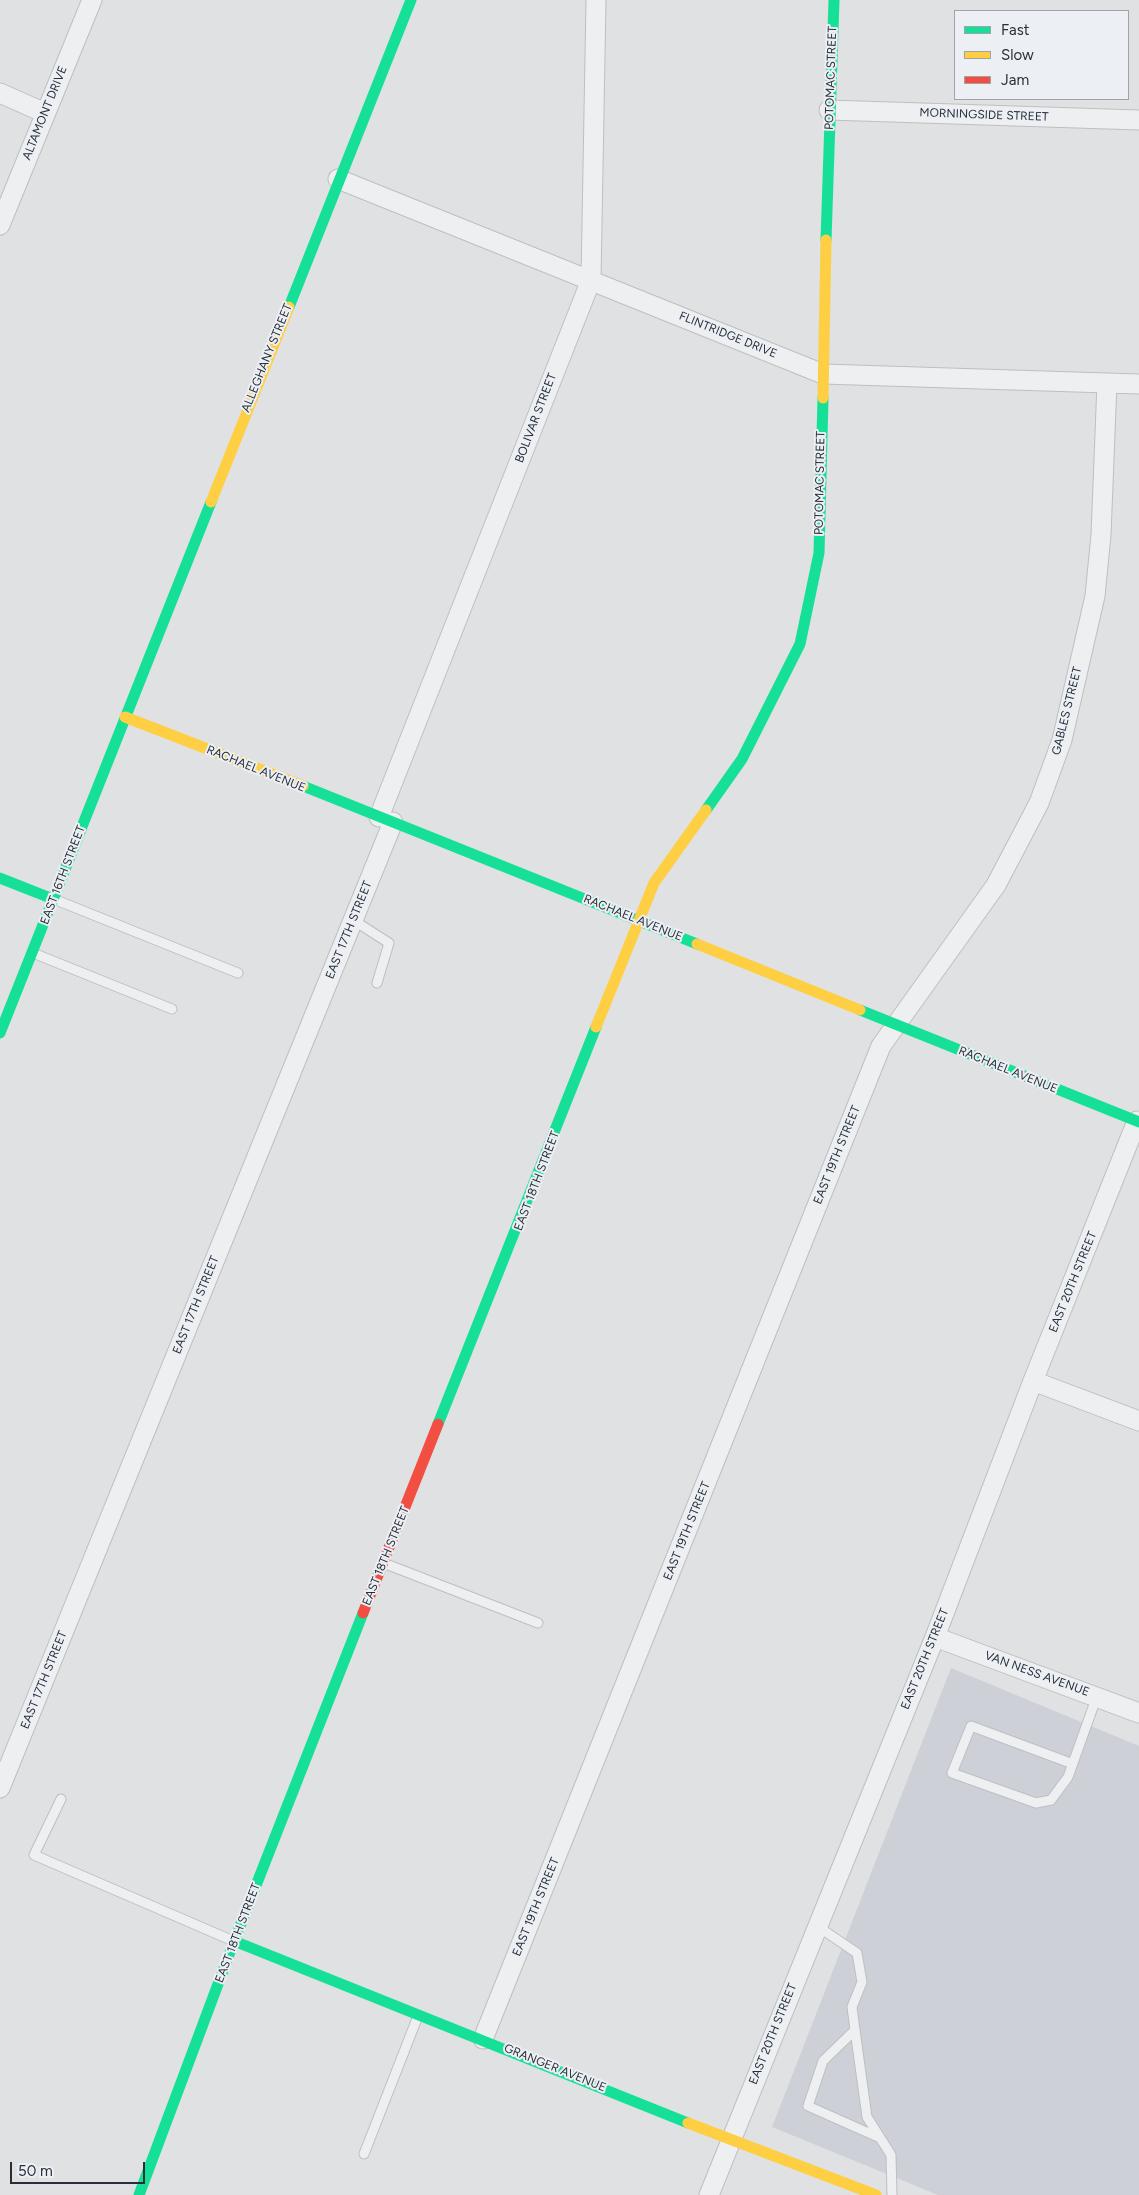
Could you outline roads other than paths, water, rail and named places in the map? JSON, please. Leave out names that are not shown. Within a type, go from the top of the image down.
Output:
[{"type":"street","name":"ALTAMONT DRIVE","points":[[0,226],[92,0]]},
{"type":"street","name":"ALLEGHANY STREET","points":[[125,717],[411,0]]},
{"type":"street","name":"BOLIVAR STREET","points":[[386,820],[591,280],[596,0]]},
{"type":"street","name":"POTOMAC STREET","points":[[638,920],[654,883],[742,759],[800,644],[810,603],[818,553],[829,110],[834,0]]},
{"type":"street","points":[[0,93],[45,113]]},
{"type":"street","name":"MORNINGSIDE STREET","points":[[829,110],[1139,120]]},
{"type":"street","name":"FLINTRIDGE DRIVE","points":[[338,180],[823,374],[1139,384]]},
{"type":"street","name":"GABLES STREET","points":[[896,1026],[996,885],[1039,803],[1062,740],[1095,596],[1102,535],[1107,383]]},
{"type":"street","name":"RACHAEL AVENUE","points":[[125,717],[1138,1121]]},
{"type":"street","name":"EAST 16TH STREET","points":[[0,1033],[125,717]]},
{"type":"street","name":"EAST 17TH STREET","points":[[0,1788],[353,920],[386,820]]},
{"type":"street","points":[[0,878],[53,899]]},
{"type":"street","name":"EAST 18TH STREET","points":[[139,2195],[234,1941],[383,1563],[520,1224],[638,920]]},
{"type":"street","name":"EAST 19TH STREET","points":[[483,2039],[881,1046],[896,1026]]},
{"type":"street","name":"EAST 20TH STREET","points":[[709,2195],[816,1926],[935,1637],[1033,1381],[1138,1121]]},
{"type":"street","points":[[1033,1381],[1139,1421]]},
{"type":"street","name":"VAN NESS AVENUE","points":[[935,1637],[1097,1695],[1139,1713]]},
{"type":"street","name":"GRANGER AVENUE","points":[[234,1941],[483,2039],[731,2140],[876,2195]]},
{"type":"lane","points":[[53,899],[238,973]]},
{"type":"lane","points":[[353,920],[389,943],[377,983]]},
{"type":"lane","points":[[33,952],[172,1009]]},
{"type":"lane","points":[[383,1563],[538,1623]]},
{"type":"lane","points":[[1073,1764],[970,1726],[952,1773],[1036,1803],[1051,1800],[1068,1777],[1073,1764],[1097,1695]]},
{"type":"lane","points":[[61,1799],[34,1855],[234,1941]]},
{"type":"lane","points":[[816,1926],[857,1953],[862,1982],[852,2007],[867,2117],[891,2155],[892,2195]]},
{"type":"lane","points":[[364,2154],[419,2014]]},
{"type":"lane","points":[[855,2030],[823,2062],[808,2106],[880,2138]]}]
